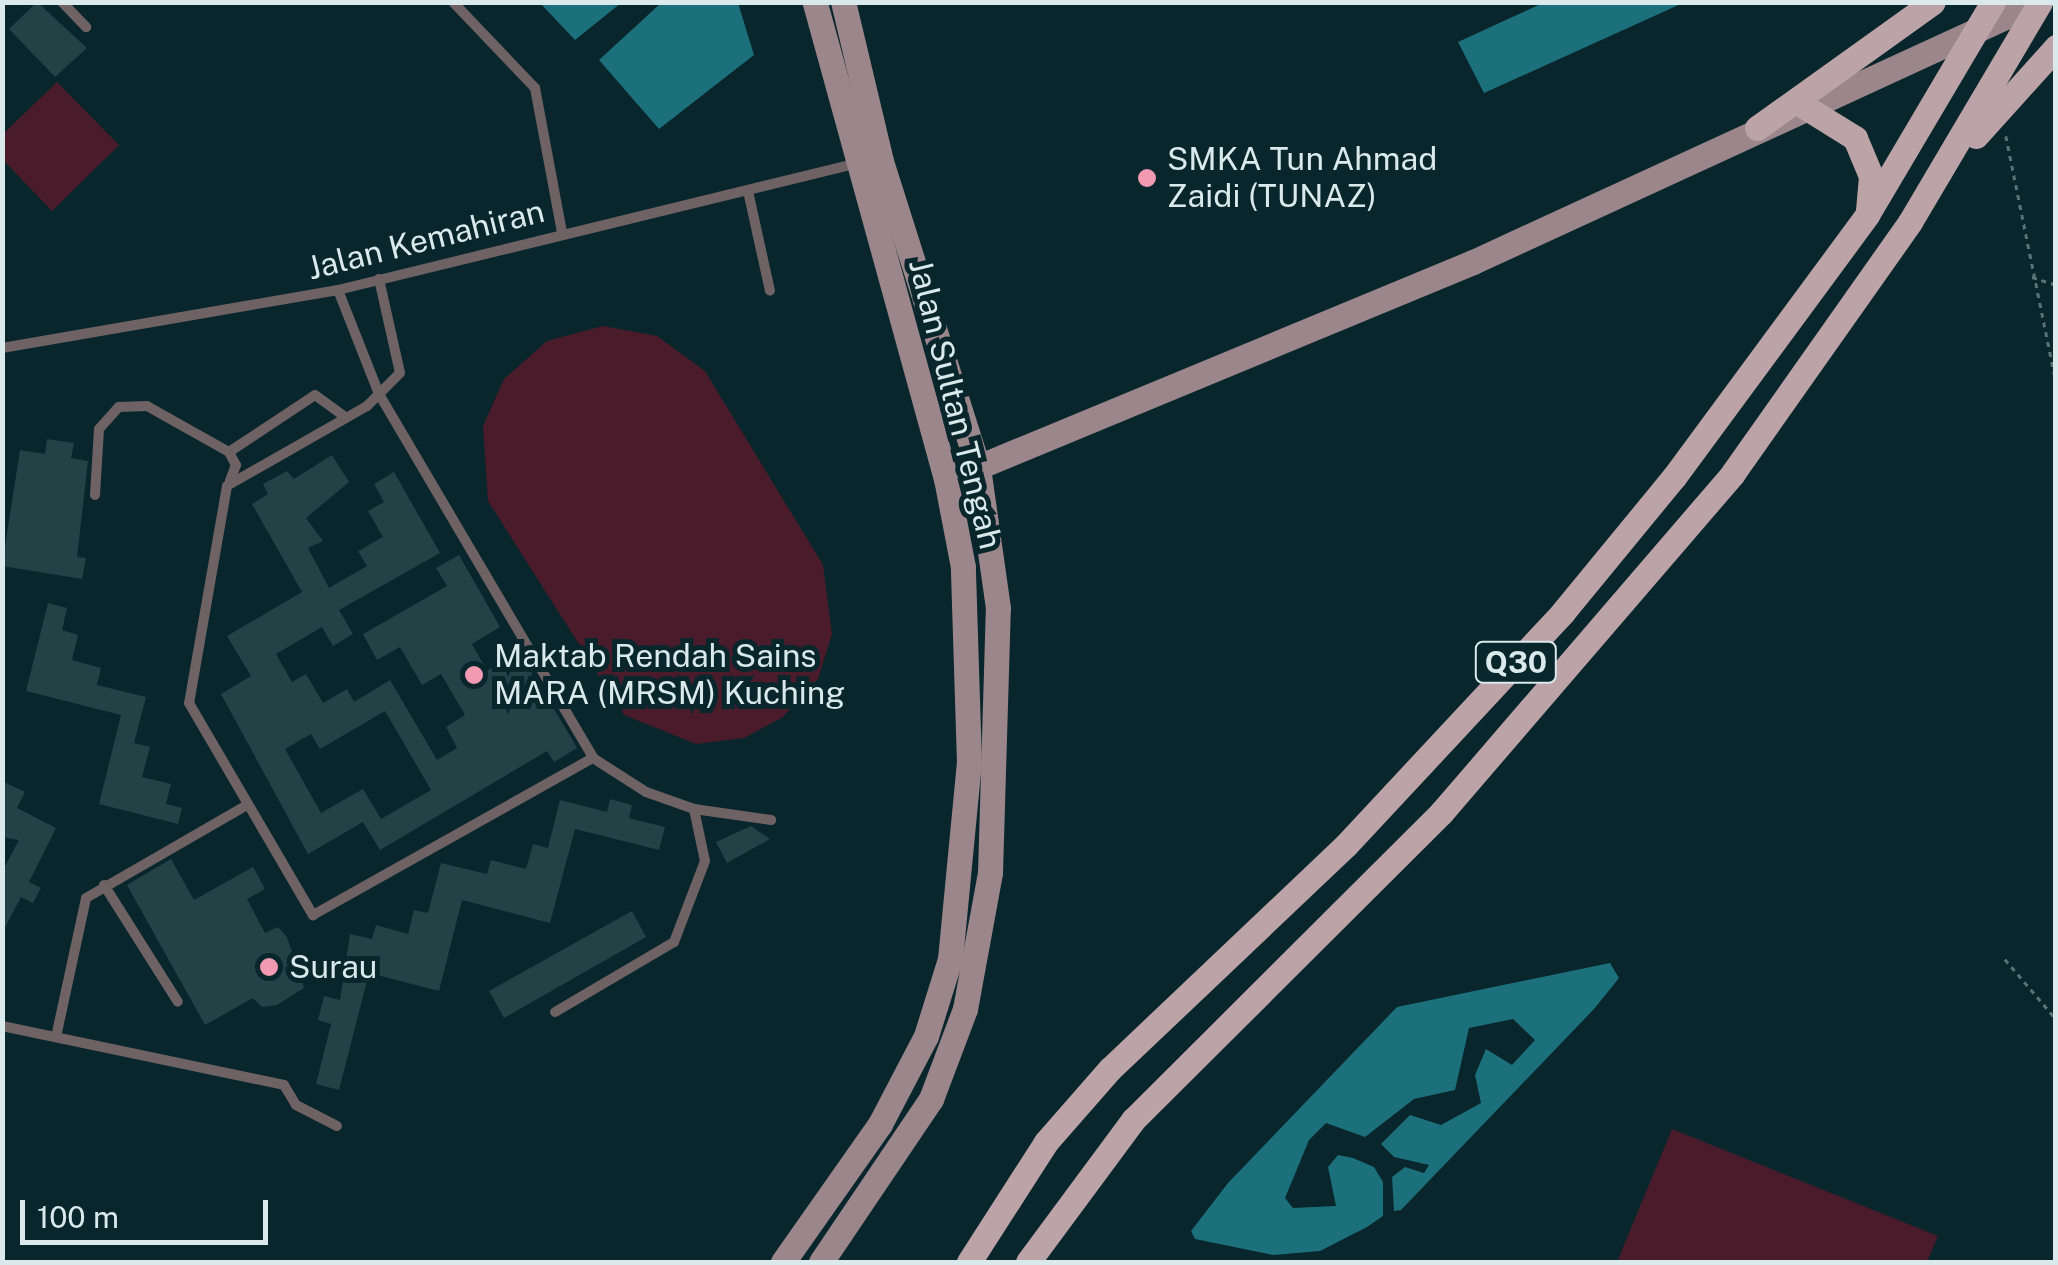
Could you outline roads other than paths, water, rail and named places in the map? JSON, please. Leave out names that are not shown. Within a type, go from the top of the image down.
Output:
[{"type":"main road","name":"Jalan Sultan Tengah","points":[[782,1262],[872,1138],[926,1036],[950,959],[964,852],[963,567],[816,2]]},
{"type":"main road","name":"Jalan Sultan Tengah","points":[[822,1262],[931,1099],[980,946],[990,873],[998,608],[978,467],[880,161],[842,2]]},
{"type":"main road","points":[[1756,128],[1861,61],[1933,2]]},
{"type":"main road","points":[[978,467],[1472,262],[1805,107],[1988,13],[2039,2]]},
{"type":"main road","name":"Q30","points":[[1028,1262],[1070,1194],[1133,1120],[1441,813],[1588,647],[1733,473],[1910,222],[2039,2]]},
{"type":"main road","name":"Q30","points":[[969,1262],[1046,1142],[1110,1069],[1346,845],[1563,612],[1764,359],[1867,215],[1988,13]]},
{"type":"main road","points":[[1910,222],[1994,112],[2056,47]]},
{"type":"main road","points":[[1805,107],[1855,138],[1871,176],[1867,215]]},
{"type":"lane","points":[[62,2],[86,28]]},
{"type":"lane","points":[[453,2],[534,88],[562,232]]},
{"type":"lane","name":"Jalan Kemahiran","points":[[2,348],[338,290],[562,232],[859,163]]},
{"type":"lane","points":[[748,191],[770,291]]},
{"type":"lane","points":[[226,486],[378,394],[400,373],[379,279]]},
{"type":"lane","points":[[338,290],[378,394],[593,758],[646,792],[694,810],[771,820]]},
{"type":"lane","points":[[229,452],[315,395],[343,414]]},
{"type":"lane","points":[[95,495],[99,430],[119,406],[147,406],[229,452],[236,472],[226,486],[189,703],[306,908],[320,916],[593,758]]},
{"type":"lane","points":[[56,1037],[80,909],[104,884],[247,805]]},
{"type":"lane","points":[[556,1012],[674,942],[704,861],[694,810]]},
{"type":"lane","points":[[104,884],[178,1002]]},
{"type":"lane","points":[[2,1026],[284,1086],[296,1104],[337,1126]]},
{"type":"water","points":[[540,3],[621,3],[575,40]]},
{"type":"water","points":[[661,3],[738,3],[754,55],[659,129],[599,60]]},
{"type":"water","points":[[1543,3],[1683,3],[1484,93],[1458,42]]},
{"type":"water","points":[[1610,963],[1619,978],[1594,1009],[1401,1210],[1394,1211],[1392,1177],[1405,1167],[1424,1173],[1429,1165],[1394,1157],[1381,1144],[1410,1115],[1441,1125],[1481,1103],[1475,1075],[1486,1049],[1512,1065],[1535,1040],[1513,1019],[1469,1028],[1455,1090],[1414,1099],[1365,1137],[1326,1123],[1309,1140],[1285,1198],[1293,1208],[1336,1206],[1328,1167],[1338,1155],[1374,1167],[1383,1182],[1383,1216],[1320,1251],[1273,1255],[1195,1239],[1191,1231],[1228,1183],[1397,1007]]},
{"type":"place","name":"SMKA Tun Ahmad Zaidi (TUNAZ)","points":[[1147,178]]},
{"type":"place","name":"Maktab Rendah Sains MARA (MRSM) Kuching","points":[[474,675]]},
{"type":"place","name":"Surau","points":[[269,967]]}]
